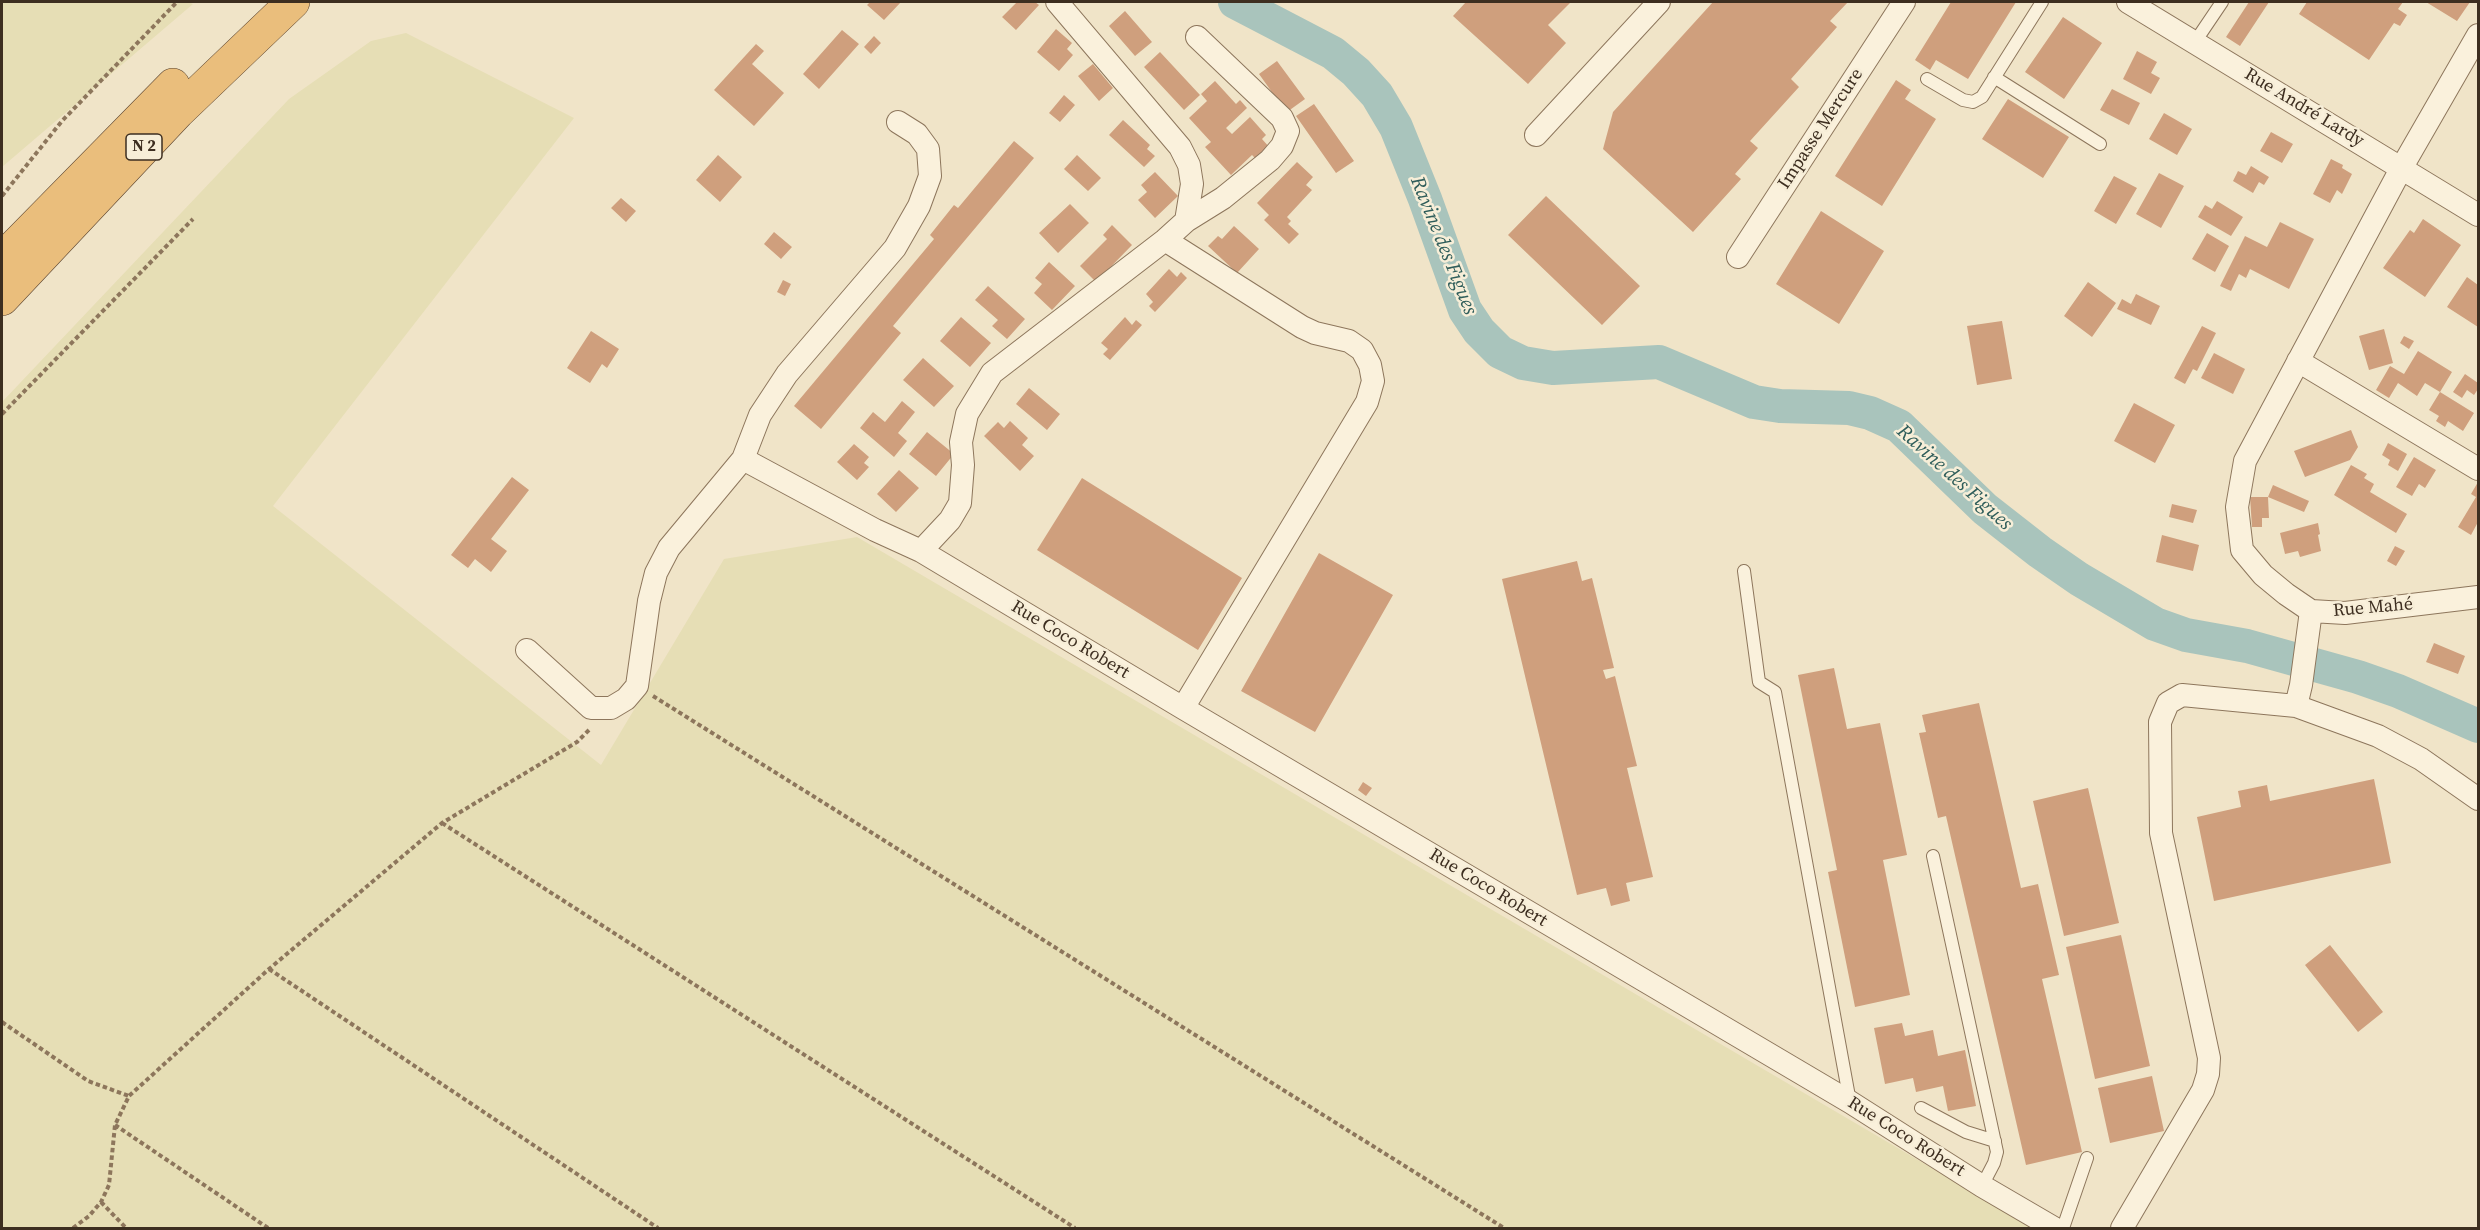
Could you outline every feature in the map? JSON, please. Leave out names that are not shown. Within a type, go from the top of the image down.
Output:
[{"type":"highway","name":"N 2","points":[[2,259],[161,97],[262,2]]},
{"type":"highway","name":"N 2","points":[[2,299],[178,112],[293,2]]},
{"type":"street","points":[[1057,2],[1180,147],[1189,165],[1192,184],[1186,221]]},
{"type":"street","points":[[1536,135],[1659,2]]},
{"type":"street","name":"Impasse Mercure","points":[[1738,257],[1904,2]]},
{"type":"street","name":"Rue André Lardy","points":[[2128,2],[2478,215]]},
{"type":"street","name":"Rue Mahé","points":[[2478,35],[2402,167],[2245,461],[2237,507],[2242,550],[2311,620],[2345,613],[2478,597]]},
{"type":"street","points":[[921,550],[950,520],[960,503],[963,465],[961,442],[967,414],[992,373],[1165,240],[1186,221],[1224,198],[1270,160],[1282,146],[1288,130],[1282,118],[1197,37]]},
{"type":"street","points":[[527,650],[591,708],[611,708],[626,699],[637,686],[649,601],[656,573],[669,548],[742,459],[760,415],[787,374],[895,248],[919,206],[930,176],[928,149],[917,134],[898,122]]},
{"type":"street","points":[[1165,240],[1302,327],[1349,341],[1362,350],[1370,364],[1373,381],[1367,402],[1183,708]]},
{"type":"street","points":[[2298,361],[2478,469]]},
{"type":"street","name":"Rue Coco Robert","points":[[742,459],[875,530],[921,550],[1183,708],[1850,1102],[1982,1186],[2054,1228]]},
{"type":"street","points":[[2298,696],[2311,620]]},
{"type":"street","points":[[2122,1228],[2199,1096],[2208,1074],[2209,1058],[2161,833],[2160,722],[2168,703],[2182,695],[2298,696],[2421,759],[2478,799]]},
{"type":"lane","points":[[1927,79],[1963,100],[1973,102],[1982,97],[2042,2]]},
{"type":"lane","points":[[2195,42],[2222,2]]},
{"type":"lane","points":[[1994,77],[2100,144]]},
{"type":"lane","points":[[1744,571],[1759,682],[1775,692],[1850,1102]]},
{"type":"lane","points":[[1934,856],[1997,1152],[1982,1186]]},
{"type":"lane","points":[[1921,1108],[1966,1132],[1995,1141]]},
{"type":"lane","points":[[2063,1228],[2087,1158]]},
{"type":"path","points":[[2,196],[62,121],[177,2]]},
{"type":"path","points":[[2,414],[193,219]]},
{"type":"path","points":[[637,686],[1504,1228]]},
{"type":"path","points":[[72,1228],[89,1216],[101,1202],[109,1185],[115,1125],[129,1096],[269,969],[442,822],[577,742],[611,708]]},
{"type":"path","points":[[442,822],[1075,1228]]},
{"type":"path","points":[[269,969],[658,1228]]},
{"type":"path","points":[[2,1022],[88,1081],[129,1096]]},
{"type":"path","points":[[115,1125],[267,1228]]},
{"type":"path","points":[[101,1202],[126,1228]]},
{"type":"shaded area","points":[[2,2],[188,2],[193,4],[2,167]]},
{"type":"shaded area","points":[[406,33],[574,118],[273,506],[601,765],[724,559],[857,537],[2034,1228],[2,1228],[2,402],[289,99],[371,41]]},
{"type":"building","points":[[870,2],[901,2],[884,20],[867,5]]},
{"type":"building","points":[[1017,2],[1035,2],[1039,5],[1016,30],[1002,17]]},
{"type":"building","points":[[1466,2],[1571,2],[1548,25],[1566,43],[1528,84],[1453,16]]},
{"type":"building","points":[[1713,2],[1848,2],[1830,21],[1837,27],[1791,79],[1799,87],[1750,141],[1758,148],[1735,174],[1741,179],[1693,232],[1603,149],[1613,112]]},
{"type":"building","points":[[1951,2],[2016,2],[1968,79],[1936,60],[1930,70],[1915,60]]},
{"type":"building","points":[[2249,2],[2269,2],[2240,46],[2226,37]]},
{"type":"building","points":[[2307,2],[2403,2],[2398,9],[2407,15],[2400,26],[2394,23],[2369,60],[2299,14]]},
{"type":"building","points":[[2426,2],[2470,2],[2457,21]]},
{"type":"building","points":[[1125,11],[1152,42],[1135,56],[1109,26]]},
{"type":"building","points":[[2063,17],[2102,43],[2064,99],[2025,72]]},
{"type":"building","points":[[1056,29],[1072,43],[1067,49],[1073,55],[1059,71],[1037,52]]},
{"type":"building","points":[[842,30],[859,44],[819,89],[803,74]]},
{"type":"building","points":[[874,36],[881,43],[871,54],[864,47]]},
{"type":"building","points":[[756,44],[764,51],[752,64],[784,93],[754,126],[714,90]]},
{"type":"building","points":[[2137,51],[2157,62],[2151,73],[2160,78],[2151,94],[2123,79]]},
{"type":"building","points":[[1160,52],[1200,95],[1184,110],[1144,67]]},
{"type":"building","points":[[1277,61],[1305,99],[1287,112],[1269,99],[1274,95],[1259,74]]},
{"type":"building","points":[[1093,64],[1113,88],[1099,101],[1078,76]]},
{"type":"building","points":[[1896,80],[1911,90],[1905,99],[1936,119],[1882,206],[1835,176]]},
{"type":"building","points":[[1215,81],[1236,104],[1240,100],[1247,108],[1226,128],[1232,134],[1250,117],[1266,135],[1262,139],[1270,148],[1257,160],[1252,155],[1231,175],[1205,147],[1211,142],[1189,118],[1207,101],[1201,94]]},
{"type":"building","points":[[2112,89],[2140,103],[2129,125],[2100,110]]},
{"type":"building","points":[[1064,95],[1075,105],[1060,122],[1049,113]]},
{"type":"building","points":[[2008,99],[2069,137],[2043,178],[1982,139]]},
{"type":"building","points":[[1314,104],[1354,161],[1336,173],[1296,116]]},
{"type":"building","points":[[2164,113],[2192,129],[2177,155],[2149,139]]},
{"type":"building","points":[[1123,120],[1150,145],[1147,149],[1155,156],[1144,167],[1109,135]]},
{"type":"building","points":[[2271,132],[2293,144],[2282,163],[2260,151]]},
{"type":"building","points":[[1014,141],[1034,158],[893,326],[901,333],[821,429],[794,406],[934,239],[930,235],[954,205],[958,208]]},
{"type":"building","points":[[718,155],[742,177],[720,202],[696,180]]},
{"type":"building","points":[[1077,155],[1101,178],[1088,191],[1064,169]]},
{"type":"building","points":[[2331,159],[2343,165],[2342,168],[2352,174],[2342,194],[2337,190],[2330,203],[2313,194]]},
{"type":"building","points":[[1297,162],[1313,177],[1306,185],[1312,190],[1287,217],[1291,221],[1288,224],[1299,234],[1289,244],[1264,220],[1269,215],[1257,203]]},
{"type":"building","points":[[2251,166],[2269,177],[2264,185],[2259,182],[2253,193],[2233,181],[2238,171],[2246,175]]},
{"type":"building","points":[[1155,172],[1178,196],[1155,218],[1138,200],[1147,192],[1141,185]]},
{"type":"building","points":[[2159,173],[2184,186],[2161,228],[2136,214]]},
{"type":"building","points":[[2114,176],[2137,188],[2116,224],[2094,211]]},
{"type":"building","points":[[1546,196],[1640,286],[1602,325],[1508,235]]},
{"type":"building","points":[[621,198],[636,211],[626,222],[611,208]]},
{"type":"building","points":[[2217,201],[2243,217],[2231,236],[2198,217],[2205,205],[2212,209]]},
{"type":"building","points":[[1070,204],[1089,223],[1058,253],[1039,233]]},
{"type":"building","points":[[1821,211],[1884,251],[1839,324],[1776,284]]},
{"type":"building","points":[[2423,219],[2461,245],[2425,297],[2383,268],[2410,230],[2414,233]]},
{"type":"building","points":[[2280,222],[2314,239],[2289,289],[2250,269],[2246,278],[2239,274],[2231,291],[2220,286],[2245,236],[2267,247]]},
{"type":"building","points":[[1112,225],[1132,245],[1096,282],[1080,266],[1107,239],[1103,235]]},
{"type":"building","points":[[1234,226],[1259,249],[1237,273],[1208,246],[1218,236],[1222,239]]},
{"type":"building","points":[[774,232],[792,247],[781,259],[764,244]]},
{"type":"building","points":[[2207,233],[2229,246],[2215,272],[2192,259]]},
{"type":"building","points":[[1049,262],[1075,286],[1052,310],[1034,293],[1042,284],[1035,278]]},
{"type":"building","points":[[1169,269],[1177,277],[1181,272],[1187,278],[1155,312],[1149,306],[1153,302],[1146,294]]},
{"type":"building","points":[[2467,277],[2478,285],[2478,327],[2447,307]]},
{"type":"building","points":[[783,280],[791,284],[785,296],[777,292]]},
{"type":"building","points":[[2088,282],[2116,303],[2092,337],[2064,316]]},
{"type":"building","points":[[988,286],[1025,319],[1007,339],[992,326],[998,320],[975,300]]},
{"type":"building","points":[[2136,294],[2160,306],[2151,325],[2117,309],[2122,299],[2131,304]]},
{"type":"building","points":[[961,317],[991,343],[970,367],[940,341]]},
{"type":"building","points":[[1125,317],[1132,325],[1136,320],[1142,325],[1110,360],[1103,354],[1108,349],[1101,343]]},
{"type":"building","points":[[2002,321],[2012,379],[1977,385],[1967,326]]},
{"type":"building","points":[[2202,326],[2216,333],[2197,371],[2193,369],[2185,384],[2174,378]]},
{"type":"building","points":[[2384,329],[2393,363],[2369,370],[2359,336]]},
{"type":"building","points":[[591,331],[619,349],[607,368],[602,364],[590,383],[567,368]]},
{"type":"building","points":[[2404,336],[2414,341],[2409,349],[2400,343]]},
{"type":"building","points":[[2418,351],[2452,372],[2440,392],[2425,383],[2417,396],[2398,383],[2389,398],[2376,390],[2390,366],[2404,374]]},
{"type":"building","points":[[2214,353],[2245,369],[2233,394],[2201,378]]},
{"type":"building","points":[[923,358],[954,386],[934,407],[903,380]]},
{"type":"building","points":[[2465,374],[2478,383],[2478,389],[2474,395],[2467,390],[2462,398],[2453,392]]},
{"type":"building","points":[[1029,388],[1060,414],[1047,430],[1016,404]]},
{"type":"building","points":[[2440,392],[2474,413],[2463,431],[2448,421],[2445,427],[2436,421],[2439,416],[2429,410]]},
{"type":"building","points":[[902,401],[915,412],[898,433],[907,441],[894,457],[860,428],[873,412],[885,422]]},
{"type":"building","points":[[2134,403],[2175,425],[2155,463],[2114,441]]},
{"type":"building","points":[[1010,421],[1028,438],[1022,445],[1034,456],[1020,471],[984,436],[998,422],[1004,428]]},
{"type":"building","points":[[2351,430],[2358,447],[2350,460],[2305,477],[2294,451]]},
{"type":"building","points":[[927,432],[954,454],[936,476],[909,454]]},
{"type":"building","points":[[2388,443],[2407,454],[2398,471],[2388,465],[2390,460],[2382,455]]},
{"type":"building","points":[[854,444],[869,457],[864,463],[869,467],[857,480],[837,462]]},
{"type":"building","points":[[2414,457],[2436,470],[2425,488],[2419,484],[2412,496],[2396,487]]},
{"type":"building","points":[[2351,465],[2367,474],[2364,478],[2374,484],[2370,492],[2407,514],[2396,533],[2334,495]]},
{"type":"building","points":[[899,470],[919,488],[896,512],[877,494]]},
{"type":"building","points":[[512,477],[529,490],[491,539],[507,551],[491,572],[475,559],[468,568],[451,555]]},
{"type":"building","points":[[1082,478],[1242,578],[1198,650],[1037,550]]},
{"type":"building","points":[[2478,482],[2478,522],[2471,535],[2458,527],[2476,497],[2471,494]]},
{"type":"building","points":[[2273,485],[2309,501],[2304,512],[2268,497]]},
{"type":"building","points":[[2250,497],[2268,497],[2269,518],[2262,518],[2262,527],[2252,527]]},
{"type":"building","points":[[2172,504],[2197,510],[2193,523],[2169,517]]},
{"type":"building","points":[[2318,523],[2321,551],[2300,557],[2298,551],[2285,554],[2280,533]]},
{"type":"building","points":[[2162,535],[2199,545],[2193,571],[2156,562]]},
{"type":"building","points":[[2395,546],[2405,551],[2396,566],[2387,561]]},
{"type":"building","points":[[1319,553],[1393,595],[1315,732],[1241,691]]},
{"type":"building","points":[[1577,561],[1582,581],[1592,578],[1614,668],[1603,670],[1606,679],[1615,676],[1637,766],[1627,768],[1653,877],[1626,883],[1630,901],[1611,906],[1606,888],[1577,895],[1502,579]]},
{"type":"building","points":[[2434,643],[2465,656],[2458,674],[2426,662]]},
{"type":"building","points":[[1834,668],[1847,729],[1880,723],[1907,855],[1883,860],[1910,995],[1855,1007],[1828,872],[1837,870],[1798,675]]},
{"type":"building","points":[[1979,703],[2021,888],[2038,884],[2059,975],[2042,979],[2082,1152],[2026,1165],[1946,816],[1938,818],[1919,733],[1926,732],[1922,715]]},
{"type":"building","points":[[2374,779],[2391,863],[2214,901],[2197,817],[2241,807],[2238,791],[2267,785],[2270,801]]},
{"type":"building","points":[[1363,782],[1372,788],[1366,796],[1358,790]]},
{"type":"building","points":[[2088,788],[2119,923],[2064,936],[2033,801]]},
{"type":"building","points":[[2121,935],[2150,1066],[2095,1079],[2066,947]]},
{"type":"building","points":[[2330,945],[2383,1012],[2358,1032],[2305,965]]},
{"type":"building","points":[[1902,1023],[1905,1036],[1933,1030],[1938,1056],[1965,1050],[1976,1106],[1948,1111],[1943,1086],[1916,1092],[1913,1078],[1885,1084],[1874,1028]]},
{"type":"building","points":[[2152,1076],[2164,1131],[2110,1143],[2098,1088]]},
{"type":"waterway","name":"Ravine des Figues","points":[[1235,2],[1333,53],[1356,72],[1377,95],[1396,127],[1465,310],[1479,331],[1500,352],[1523,363],[1553,368],[1659,362],[1754,402],[1780,406],[1849,408],[1870,413],[1899,426],[1985,509],[2040,552],[2079,579],[2155,624],[2186,635],[2247,646],[2358,677],[2398,691],[2478,726]]}]
